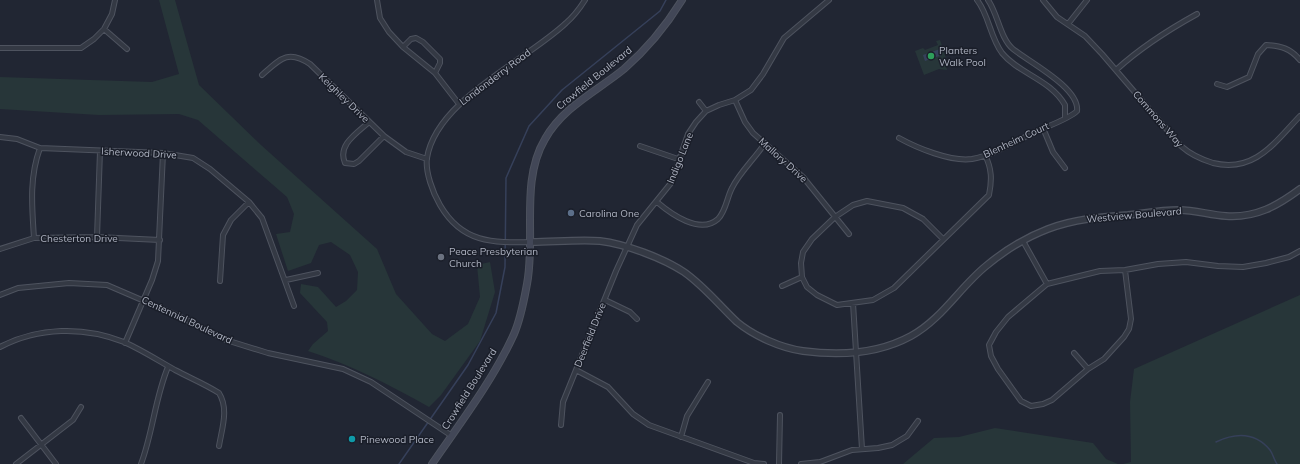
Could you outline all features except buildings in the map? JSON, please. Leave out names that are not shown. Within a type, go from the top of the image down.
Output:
[{"type":"main road","name":"Crowfield Boulevard","points":[[432,464],[493,373],[514,333],[528,283],[532,242],[530,199],[532,177],[537,156],[545,139],[557,122],[580,100],[623,69],[648,46],[672,16],[682,0]]},
{"type":"street","points":[[0,48],[81,48],[94,39],[104,29],[112,14],[115,0]]},
{"type":"street","points":[[377,0],[380,18],[388,32],[403,47],[435,73],[459,104]]},
{"type":"street","name":"Londonderry Road","points":[[532,242],[497,243],[471,236],[457,227],[447,216],[437,200],[430,180],[427,159],[434,136],[443,122],[459,104],[566,24],[585,0]]},
{"type":"street","name":"Indigo Lane","points":[[627,248],[637,225],[657,202],[671,182],[681,160],[688,134],[706,111],[735,100],[751,90],[763,74],[784,38],[828,0]]},
{"type":"street","points":[[977,0],[996,42],[1005,56],[1053,90],[1065,105],[1064,118]]},
{"type":"street","points":[[988,0],[1006,38],[996,42]]},
{"type":"street","name":"Commons Way","points":[[1043,0],[1057,17],[1085,36],[1181,146],[1201,160],[1236,166],[1249,162],[1268,148],[1300,116]]},
{"type":"street","points":[[1068,24],[1087,0]]},
{"type":"street","points":[[1116,70],[1135,52],[1173,27],[1197,14]]},
{"type":"street","points":[[988,22],[997,18]]},
{"type":"street","points":[[104,29],[127,49]]},
{"type":"street","points":[[403,47],[411,39],[416,38],[423,42],[440,59],[440,63],[435,73]]},
{"type":"street","name":"Blenheim Court","points":[[899,138],[914,147],[954,159],[971,159],[986,155],[1064,118],[1070,118],[1077,111],[1077,103],[1056,80],[1014,50],[1006,38]]},
{"type":"street","points":[[1217,84],[1226,87],[1249,77],[1258,54],[1266,45],[1280,46],[1292,51],[1300,60]]},
{"type":"street","name":"Keighley Drive","points":[[262,75],[278,61],[289,56],[300,57],[310,64],[384,136],[406,152],[427,159]]},
{"type":"street","name":"Mallory Drive","points":[[735,100],[745,122],[753,133],[803,177],[849,234]]},
{"type":"street","points":[[699,102],[706,111]]},
{"type":"street","points":[[369,122],[343,147],[342,156],[345,163],[354,164],[359,161],[384,136]]},
{"type":"street","points":[[1043,128],[1053,152],[1065,168]]},
{"type":"street","name":"Isherwood Drive","points":[[0,137],[17,139],[40,148],[163,153],[193,158],[210,169],[249,202],[262,218],[286,280],[294,306]]},
{"type":"street","points":[[657,202],[668,211],[687,221],[708,224],[718,219],[732,187],[765,143]]},
{"type":"street","points":[[640,146],[681,160]]},
{"type":"street","points":[[34,238],[31,202],[32,179],[40,148]]},
{"type":"street","points":[[97,237],[100,151]]},
{"type":"street","points":[[125,343],[144,300],[158,261],[163,153]]},
{"type":"street","points":[[943,239],[923,219],[903,208],[867,201],[853,205],[835,217],[812,239],[803,252],[801,263],[802,277],[807,286],[817,295],[837,305],[873,300],[894,288],[989,195],[992,183],[991,167],[986,155]]},
{"type":"street","name":"Westview Boulevard","points":[[532,242],[598,241],[627,248],[658,259],[682,271],[707,291],[739,323],[767,340],[787,348],[802,351],[855,353],[874,351],[913,335],[936,318],[985,266],[1023,241],[1049,229],[1099,217],[1165,210],[1190,210],[1225,216],[1248,215],[1265,211],[1277,206],[1300,189]]},
{"type":"street","points":[[220,281],[223,235],[231,220],[249,202]]},
{"type":"street","name":"Chesterton Drive","points":[[0,249],[34,238],[97,237],[160,240]]},
{"type":"street","points":[[1023,241],[1047,284]]},
{"type":"street","name":"Deerfield Drive","points":[[561,425],[563,402],[604,300],[627,248]]},
{"type":"street","points":[[1125,270],[1131,307],[1129,329],[1104,359],[1088,369],[1052,400],[1043,404],[1031,406],[1021,401],[991,356],[989,345],[996,332],[1008,317],[1047,284],[1100,271],[1125,270],[1186,262],[1243,267],[1289,257],[1300,251]]},
{"type":"street","points":[[286,280],[318,273]]},
{"type":"street","points":[[782,286],[802,277]]},
{"type":"street","name":"Centennial Boulevard","points":[[0,295],[18,288],[69,283],[107,285],[144,300],[226,340],[268,353],[343,369],[371,382],[452,436]]},
{"type":"street","points":[[604,300],[630,312],[637,319]]},
{"type":"street","points":[[853,303],[862,450]]},
{"type":"street","points":[[0,347],[14,340],[40,333],[66,331],[87,332],[125,343],[219,393],[224,401],[225,409],[219,446]]},
{"type":"street","points":[[1074,353],[1088,369]]},
{"type":"street","points":[[141,464],[146,449],[160,388],[168,366]]},
{"type":"street","points":[[576,370],[608,387],[633,414],[649,425],[754,462],[764,464]]},
{"type":"street","points":[[681,437],[687,416],[708,382]]},
{"type":"street","points":[[16,464],[73,420],[81,407]]},
{"type":"street","points":[[779,464],[780,415]]},
{"type":"street","points":[[20,418],[42,444],[56,464]]},
{"type":"street","points":[[802,464],[820,462],[840,454],[892,445],[907,436],[918,421]]},
{"type":"shaded area","points":[[159,0],[175,0],[199,85],[261,145],[377,249],[396,294],[432,334],[445,341],[468,324],[480,297],[477,265],[490,262],[495,292],[480,341],[441,395],[429,407],[370,376],[308,351],[313,344],[328,331],[327,322],[300,293],[301,284],[318,287],[336,307],[346,301],[357,290],[358,272],[350,255],[331,242],[319,245],[311,263],[288,271],[276,234],[290,232],[294,214],[287,197],[198,120],[179,114],[99,115],[0,109],[0,77],[152,82],[179,74]]},
{"type":"shaded area","name":"Planters Walk Pool","points":[[940,40],[947,61],[945,62],[947,70],[939,69],[924,75],[915,51],[923,48],[925,50],[938,45],[936,41]]},
{"type":"shaded area","points":[[1300,295],[1300,464],[1123,464],[1131,462],[1130,402],[1134,369]]},
{"type":"shaded area","points":[[995,428],[1093,443],[1106,459],[1118,464],[903,464],[934,438],[959,437]]},
{"type":"water","points":[[940,49],[942,55],[925,61],[923,55]]},
{"type":"waterway","points":[[399,464],[468,365],[496,313],[505,267],[506,178],[529,126],[562,90],[660,11],[666,0]]},
{"type":"waterway","points":[[1216,442],[1230,437],[1251,437],[1264,444],[1270,450],[1277,464]]},
{"type":"place","name":"Planters Walk Pool","points":[[931,56]]},
{"type":"place","name":"Carolina One","points":[[571,213]]},
{"type":"place","name":"Peace Presbyterian Church","points":[[441,257]]},
{"type":"place","name":"Pinewood Place","points":[[352,439]]}]
